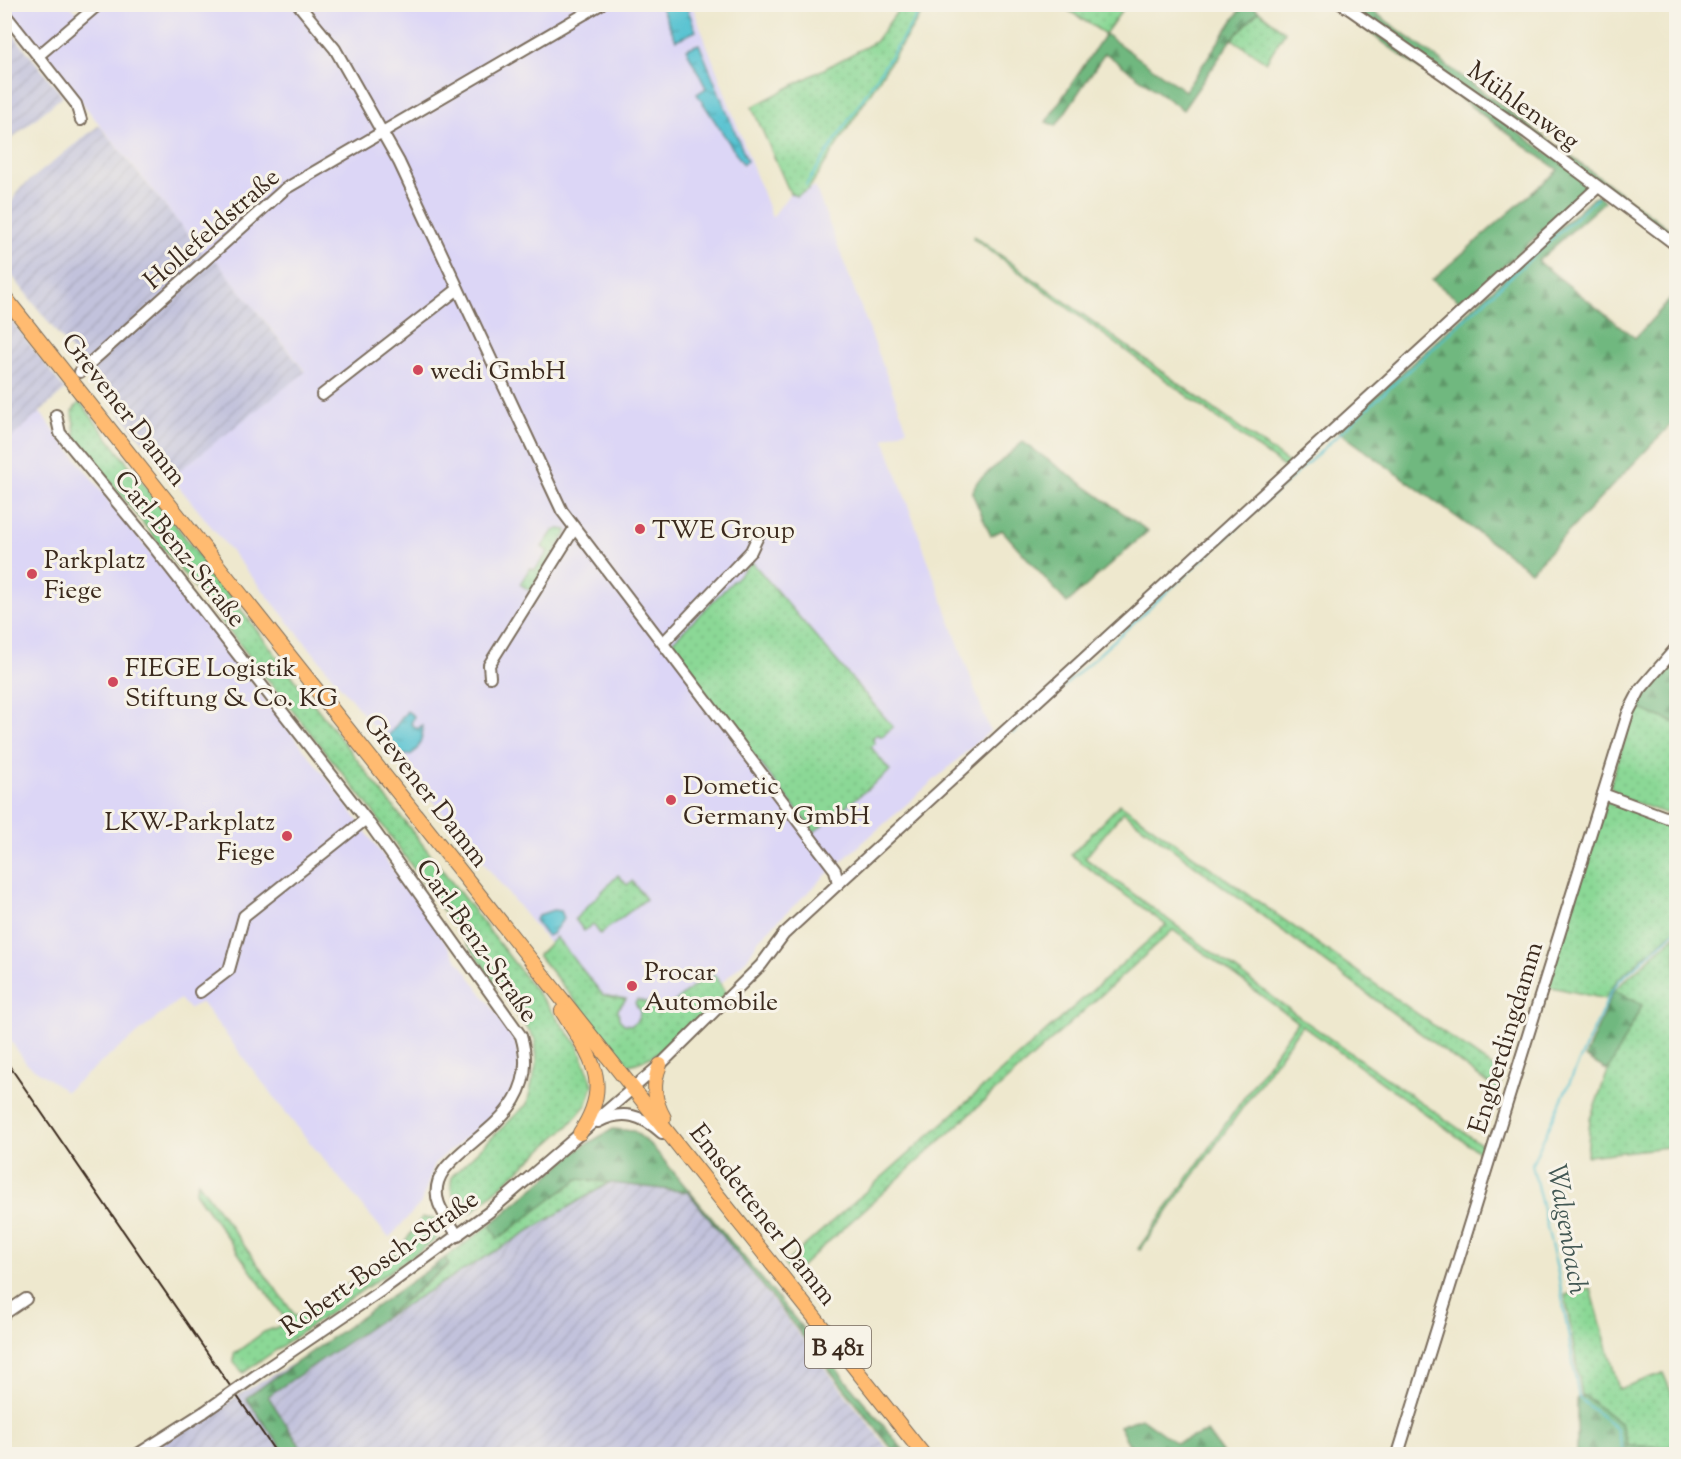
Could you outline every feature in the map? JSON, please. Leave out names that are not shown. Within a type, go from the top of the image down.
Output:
[{"type":"main road","name":"Grevener Damm","points":[[4,296],[633,1088]]},
{"type":"main road","points":[[535,966],[594,1068],[597,1088],[595,1108],[580,1133]]},
{"type":"main road","points":[[660,1065],[655,1078],[657,1105],[685,1153]]},
{"type":"main road","name":"Emsdettener Damm","points":[[633,1088],[923,1455]]},
{"type":"street","points":[[38,56],[99,4]]},
{"type":"street","points":[[298,4],[335,49],[383,133],[562,511],[835,870],[838,884]]},
{"type":"street","name":"Hollefeldstraße","points":[[80,372],[285,189],[383,133],[584,9],[601,4]]},
{"type":"street","name":"Mühlenweg","points":[[1342,4],[1527,133],[1597,188],[1677,245]]},
{"type":"street","points":[[4,13],[76,104],[81,120]]},
{"type":"street","points":[[633,1088],[660,1065],[761,965],[779,939],[1597,188]]},
{"type":"street","points":[[322,395],[458,289]]},
{"type":"street","name":"Carl-Benz-Straße","points":[[56,415],[60,433],[160,556],[366,819],[521,1036],[525,1049],[525,1076],[513,1105],[451,1162],[438,1181],[438,1204],[458,1236]]},
{"type":"street","points":[[490,677],[489,664],[574,529]]},
{"type":"street","points":[[663,643],[751,551],[760,532]]},
{"type":"street","name":"Engberdingdamm","points":[[1402,1454],[1628,713],[1640,690],[1677,648]]},
{"type":"street","points":[[1603,794],[1677,821]]},
{"type":"street","points":[[200,992],[229,969],[244,916],[366,819]]},
{"type":"street","name":"Robert-Bosch-Straße","points":[[138,1455],[458,1236],[633,1088]]},
{"type":"street","points":[[580,1133],[610,1116],[628,1114],[651,1122],[685,1153]]},
{"type":"street","points":[[4,1314],[26,1299]]},
{"type":"shaded area","points":[[87,4],[692,5],[772,218],[790,193],[796,196],[815,186],[907,429],[884,439],[990,731],[827,874],[759,939],[747,959],[641,1057],[171,477],[305,371],[211,254],[203,253],[4,5],[70,5],[77,13]]},
{"type":"shaded area","points":[[4,23],[63,96],[5,144],[4,144]]},
{"type":"shaded area","points":[[99,125],[203,253],[211,254],[305,372],[171,477],[5,267],[4,217],[18,190]]},
{"type":"shaded area","points":[[4,312],[65,390],[5,443]]},
{"type":"shaded area","points":[[39,411],[335,789],[516,1041],[519,1078],[507,1104],[435,1163],[421,1203],[389,1238],[292,1121],[201,1002],[189,1009],[180,999],[66,1091],[27,1064],[5,1033],[4,443]]},
{"type":"shaded area","points":[[612,1181],[688,1192],[892,1454],[143,1454],[245,1391]]},
{"type":"green space","points":[[1126,4],[1105,34],[1060,5]]},
{"type":"green space","points":[[1244,4],[1251,5],[1259,11],[1232,39],[1183,110],[1105,53],[1056,126],[1046,122],[1105,34],[1185,91]]},
{"type":"green space","points":[[902,5],[927,5],[808,190],[796,196],[790,193],[752,107],[875,42]]},
{"type":"green space","points":[[1347,5],[1370,5],[1369,8],[1676,234],[1676,241]]},
{"type":"green space","points":[[1259,11],[1285,32],[1266,62],[1232,39]]},
{"type":"green space","points":[[1348,12],[1587,181],[1588,189],[1463,304],[1432,280],[1558,170],[1347,16]]},
{"type":"green space","points":[[1598,196],[1605,201],[1538,261],[1635,338],[1676,293],[1676,419],[1531,571],[1338,431],[1591,199]]},
{"type":"green space","points":[[974,236],[1290,464],[1285,468],[973,238]]},
{"type":"green space","points":[[80,402],[577,1044],[593,1084],[587,1104],[567,1127],[472,1212],[466,1212],[456,1200],[451,1187],[452,1176],[527,1104],[537,1062],[535,1039],[371,809],[76,439],[72,411]]},
{"type":"green space","points":[[1023,442],[1148,531],[1067,603],[1002,530],[991,536],[972,493],[977,482]]},
{"type":"green space","points":[[554,530],[567,530],[567,533],[530,591],[520,584],[530,568],[535,570],[548,552],[542,547]]},
{"type":"green space","points":[[752,562],[893,727],[881,737],[878,734],[872,738],[875,743],[871,747],[890,771],[814,832],[668,646]]},
{"type":"green space","points":[[1676,655],[1676,723],[1635,707],[1646,687]]},
{"type":"green space","points":[[1635,707],[1676,723],[1674,770],[1676,817],[1617,796],[1610,785]]},
{"type":"green space","points":[[1606,801],[1676,824],[1676,929],[1618,979],[1605,999],[1547,986]]},
{"type":"green space","points":[[1120,804],[1504,1075],[1498,1091],[1123,812],[1085,858],[1305,1021],[1482,1145],[1479,1152],[1302,1025],[1140,1250],[1138,1249],[1297,1022],[1173,930],[792,1275],[784,1264],[1166,925],[1071,855]]},
{"type":"green space","points":[[618,875],[627,885],[632,881],[646,899],[600,934],[593,924],[584,931],[575,919]]},
{"type":"green space","points":[[1676,935],[1676,1146],[1587,1156],[1590,1119],[1608,1071],[1642,1005],[1614,990]]},
{"type":"green space","points":[[556,937],[603,995],[626,999],[618,1009],[619,1019],[624,1024],[632,1025],[639,1019],[640,1011],[635,1003],[637,1000],[651,1003],[659,1014],[698,983],[694,977],[698,974],[716,976],[726,993],[694,1025],[667,1047],[653,1056],[627,1065],[538,955]]},
{"type":"green space","points":[[1614,990],[1642,1005],[1608,1071],[1585,1057]]},
{"type":"green space","points":[[613,1129],[634,1131],[652,1146],[907,1454],[896,1454],[688,1192],[578,1179],[498,1239],[490,1225],[583,1146]]},
{"type":"green space","points":[[578,1179],[612,1181],[382,1319],[449,1265],[445,1258],[490,1225],[498,1238]]},
{"type":"green space","points":[[198,1182],[296,1317],[397,1253],[422,1218],[434,1218],[440,1229],[435,1240],[243,1373],[234,1362],[234,1354],[264,1332],[288,1323],[195,1192]]},
{"type":"green space","points":[[445,1258],[449,1264],[382,1319],[268,1396],[305,1454],[286,1454],[246,1398]]},
{"type":"green space","points":[[1591,1289],[1619,1389],[1663,1373],[1676,1403],[1676,1447],[1628,1446],[1621,1424],[1585,1396],[1582,1397],[1565,1295]]},
{"type":"green space","points":[[1585,1396],[1621,1424],[1628,1446],[1676,1447],[1676,1452],[1577,1454],[1577,1398]]},
{"type":"green space","points":[[1141,1418],[1176,1443],[1207,1432],[1223,1454],[1134,1454],[1119,1426]]},
{"type":"water","points":[[660,5],[686,5],[696,31],[676,40]]},
{"type":"water","points":[[699,44],[747,161],[743,164],[697,94],[706,88],[686,49]]},
{"type":"water","points":[[407,711],[414,716],[411,724],[418,729],[422,725],[420,743],[412,754],[393,753],[386,739]]},
{"type":"water","points":[[553,910],[561,911],[564,918],[552,934],[547,936],[535,920],[539,915]]},
{"type":"waterway","points":[[806,185],[925,4]]},
{"type":"waterway","points":[[1334,4],[1340,9]]},
{"type":"waterway","points":[[1013,733],[1597,198]]},
{"type":"waterway","name":"Walgenbach","points":[[1623,1450],[1617,1429],[1579,1398],[1558,1273],[1532,1164],[1612,990],[1620,980],[1676,931]]},
{"type":"railway","points":[[4,1058],[277,1454]]},
{"type":"place","name":"wedi GmbH","points":[[418,370]]},
{"type":"place","name":"TWE Group","points":[[640,529]]},
{"type":"place","name":"Parkplatz Fiege","points":[[32,574]]},
{"type":"place","name":"FIEGE Logistik Stiftung & Co. KG","points":[[113,682]]},
{"type":"place","name":"Dometic Germany GmbH","points":[[671,800]]},
{"type":"place","name":"LKW-Parkplatz Fiege","points":[[287,836]]},
{"type":"place","name":"Procar Automobile","points":[[632,986]]}]
